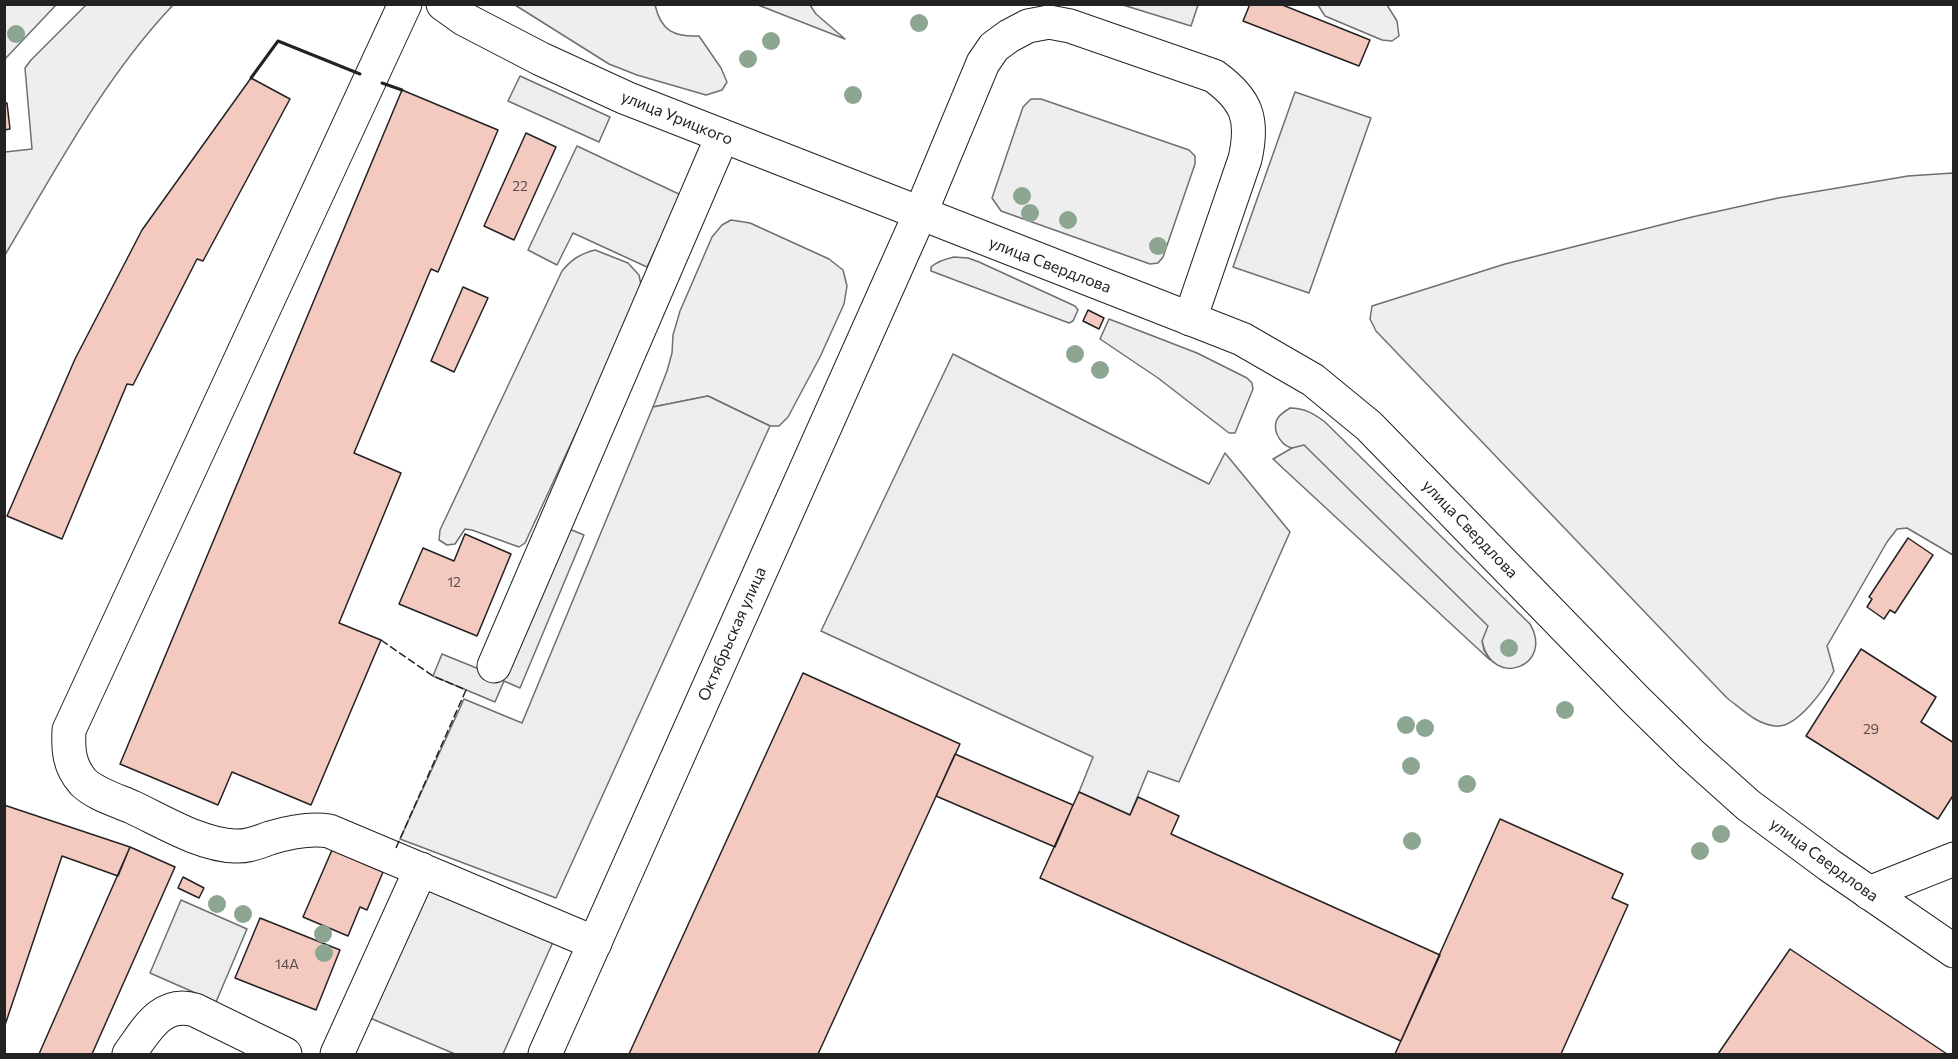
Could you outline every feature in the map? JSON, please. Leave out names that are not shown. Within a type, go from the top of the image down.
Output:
[{"type":"main road","points":[[405,4],[69,730],[68,749],[72,764],[84,782],[99,793],[194,836],[234,846],[253,844],[288,833],[329,831],[595,943]]},
{"type":"main road","name":"улица Урицкого","points":[[443,4],[464,19],[582,79],[722,137],[920,214]]},
{"type":"main road","name":"Октябрьская улица","points":[[545,1054],[920,214],[982,63],[994,47],[1008,36],[1028,26],[1049,22],[1070,26],[1214,76],[1232,89],[1246,111],[1250,136],[1245,159],[1190,319]]},
{"type":"main road","points":[[494,666],[722,137]]},
{"type":"main road","name":"улица Свердлова","points":[[920,214],[1242,339],[1313,380],[1369,426],[1626,690],[1691,754],[1748,805],[1787,835],[1953,951]]},
{"type":"main road","points":[[1869,893],[1953,859]]},
{"type":"main road","points":[[337,1054],[421,869]]},
{"type":"main road","points":[[129,1054],[151,1025],[162,1015],[172,1008],[185,1007],[285,1054]]},
{"type":"shaded area","points":[[87,4],[173,5],[125,63],[82,125],[5,255],[5,152],[32,149],[25,68]]},
{"type":"shaded area","points":[[1198,4],[1191,26],[1123,5]]},
{"type":"shaded area","points":[[4,5],[56,5],[5,59]]},
{"type":"shaded area","points":[[515,5],[655,5],[661,21],[670,31],[682,35],[699,36],[721,68],[727,82],[722,90],[706,95],[637,75],[609,64]]},
{"type":"shaded area","points":[[758,5],[810,5],[816,14],[845,39]]},
{"type":"shaded area","points":[[1318,5],[1387,5],[1397,21],[1399,36],[1392,41],[1382,40],[1325,16]]},
{"type":"shaded area","points":[[520,76],[610,117],[599,142],[508,101]]},
{"type":"shaded area","points":[[1295,92],[1371,118],[1309,293],[1233,267]]},
{"type":"shaded area","points":[[1031,99],[1041,99],[1189,150],[1195,156],[1195,164],[1163,257],[1158,263],[1150,264],[1001,211],[992,198],[1023,107]]},
{"type":"shaded area","points":[[577,146],[681,195],[647,267],[573,233],[557,265],[528,250]]},
{"type":"shaded area","points":[[1953,173],[1953,555],[1907,528],[1897,529],[1887,542],[1827,646],[1834,671],[1830,678],[1801,714],[1783,725],[1768,725],[1727,698],[1376,331],[1370,319],[1372,306],[1505,264],[1692,217],[1778,198],[1908,176]]},
{"type":"shaded area","points":[[731,220],[750,223],[829,259],[843,270],[847,286],[844,304],[820,357],[788,417],[779,426],[770,426],[708,396],[653,407],[667,371],[680,311],[712,237],[722,225]]},
{"type":"shaded area","points":[[595,250],[628,263],[639,275],[642,290],[525,543],[519,547],[465,529],[455,544],[447,545],[439,540],[440,530],[562,271],[569,263]]},
{"type":"shaded area","points":[[954,257],[979,262],[1075,306],[1078,310],[1073,321],[1069,323],[931,271],[931,267],[936,263]]},
{"type":"shaded area","points":[[1109,319],[1197,353],[1247,378],[1252,383],[1253,389],[1235,433],[1229,433],[1158,378],[1100,339]]},
{"type":"shaded area","points":[[953,354],[1209,484],[1225,453],[1290,532],[1179,782],[1148,771],[1130,815],[1079,792],[1093,757],[821,631]]},
{"type":"shaded area","points":[[708,396],[770,426],[556,898],[400,839],[464,699],[522,723],[653,407]]},
{"type":"shaded area","points":[[1290,408],[1308,412],[1325,422],[1530,624],[1536,639],[1534,651],[1528,661],[1519,667],[1508,668],[1497,665],[1488,656],[1482,641],[1304,446],[1294,448],[1283,443],[1277,435],[1275,426],[1280,416]]},
{"type":"shaded area","points":[[1304,445],[1488,626],[1482,641],[1490,660],[1273,459],[1292,448]]},
{"type":"shaded area","points":[[542,518],[584,535],[520,688],[504,681],[495,702],[433,676],[442,654],[479,669]]},
{"type":"shaded area","points":[[427,888],[553,942],[503,1054],[455,1054],[370,1018]]},
{"type":"shaded area","points":[[181,900],[247,929],[216,1002],[150,973]]},
{"type":"building","points":[[1250,4],[1280,4],[1370,40],[1359,66],[1243,21]]},
{"type":"building","points":[[251,78],[290,99],[203,261],[197,259],[133,385],[127,384],[62,539],[7,516],[75,359],[142,230]]},
{"type":"building","points":[[402,90],[498,130],[438,272],[431,269],[354,453],[401,473],[339,623],[381,640],[311,805],[232,772],[218,805],[120,764]]},
{"type":"building","points":[[4,103],[7,103],[10,129],[4,130]]},
{"type":"building","points":[[526,133],[556,147],[514,240],[484,226]]},
{"type":"building","points":[[463,287],[488,298],[454,372],[431,361]]},
{"type":"building","points":[[1088,310],[1104,318],[1099,329],[1083,321]]},
{"type":"building","points":[[465,534],[511,554],[477,636],[399,604],[423,548],[454,561]]},
{"type":"building","points":[[1908,538],[1933,555],[1895,613],[1890,610],[1884,619],[1867,607],[1872,599],[1869,597]]},
{"type":"building","points":[[1861,649],[1936,697],[1921,722],[1954,743],[1954,794],[1938,819],[1806,736]]},
{"type":"building","points":[[803,673],[960,744],[818,1054],[629,1054]]},
{"type":"building","points":[[955,754],[1073,805],[1055,847],[936,796]]},
{"type":"building","points":[[1079,792],[1130,815],[1138,797],[1179,816],[1171,834],[1440,955],[1401,1041],[1040,878]]},
{"type":"building","points":[[4,805],[130,847],[118,876],[62,856],[4,1028]]},
{"type":"building","points":[[1500,819],[1623,874],[1612,898],[1628,905],[1561,1054],[1395,1054]]},
{"type":"building","points":[[130,847],[175,867],[92,1054],[39,1054]]},
{"type":"building","points":[[332,850],[383,872],[367,910],[360,907],[348,936],[303,917]]},
{"type":"building","points":[[183,877],[204,888],[199,898],[178,888]]},
{"type":"building","points":[[260,918],[340,950],[316,1010],[235,978]]},
{"type":"building","points":[[1790,949],[1947,1054],[1718,1054]]},
{"type":"fence","points":[[381,640],[433,676],[466,690],[396,848]]},
{"type":"wall","points":[[251,78],[278,41],[360,74]]},
{"type":"wall","points":[[382,83],[402,90]]}]
